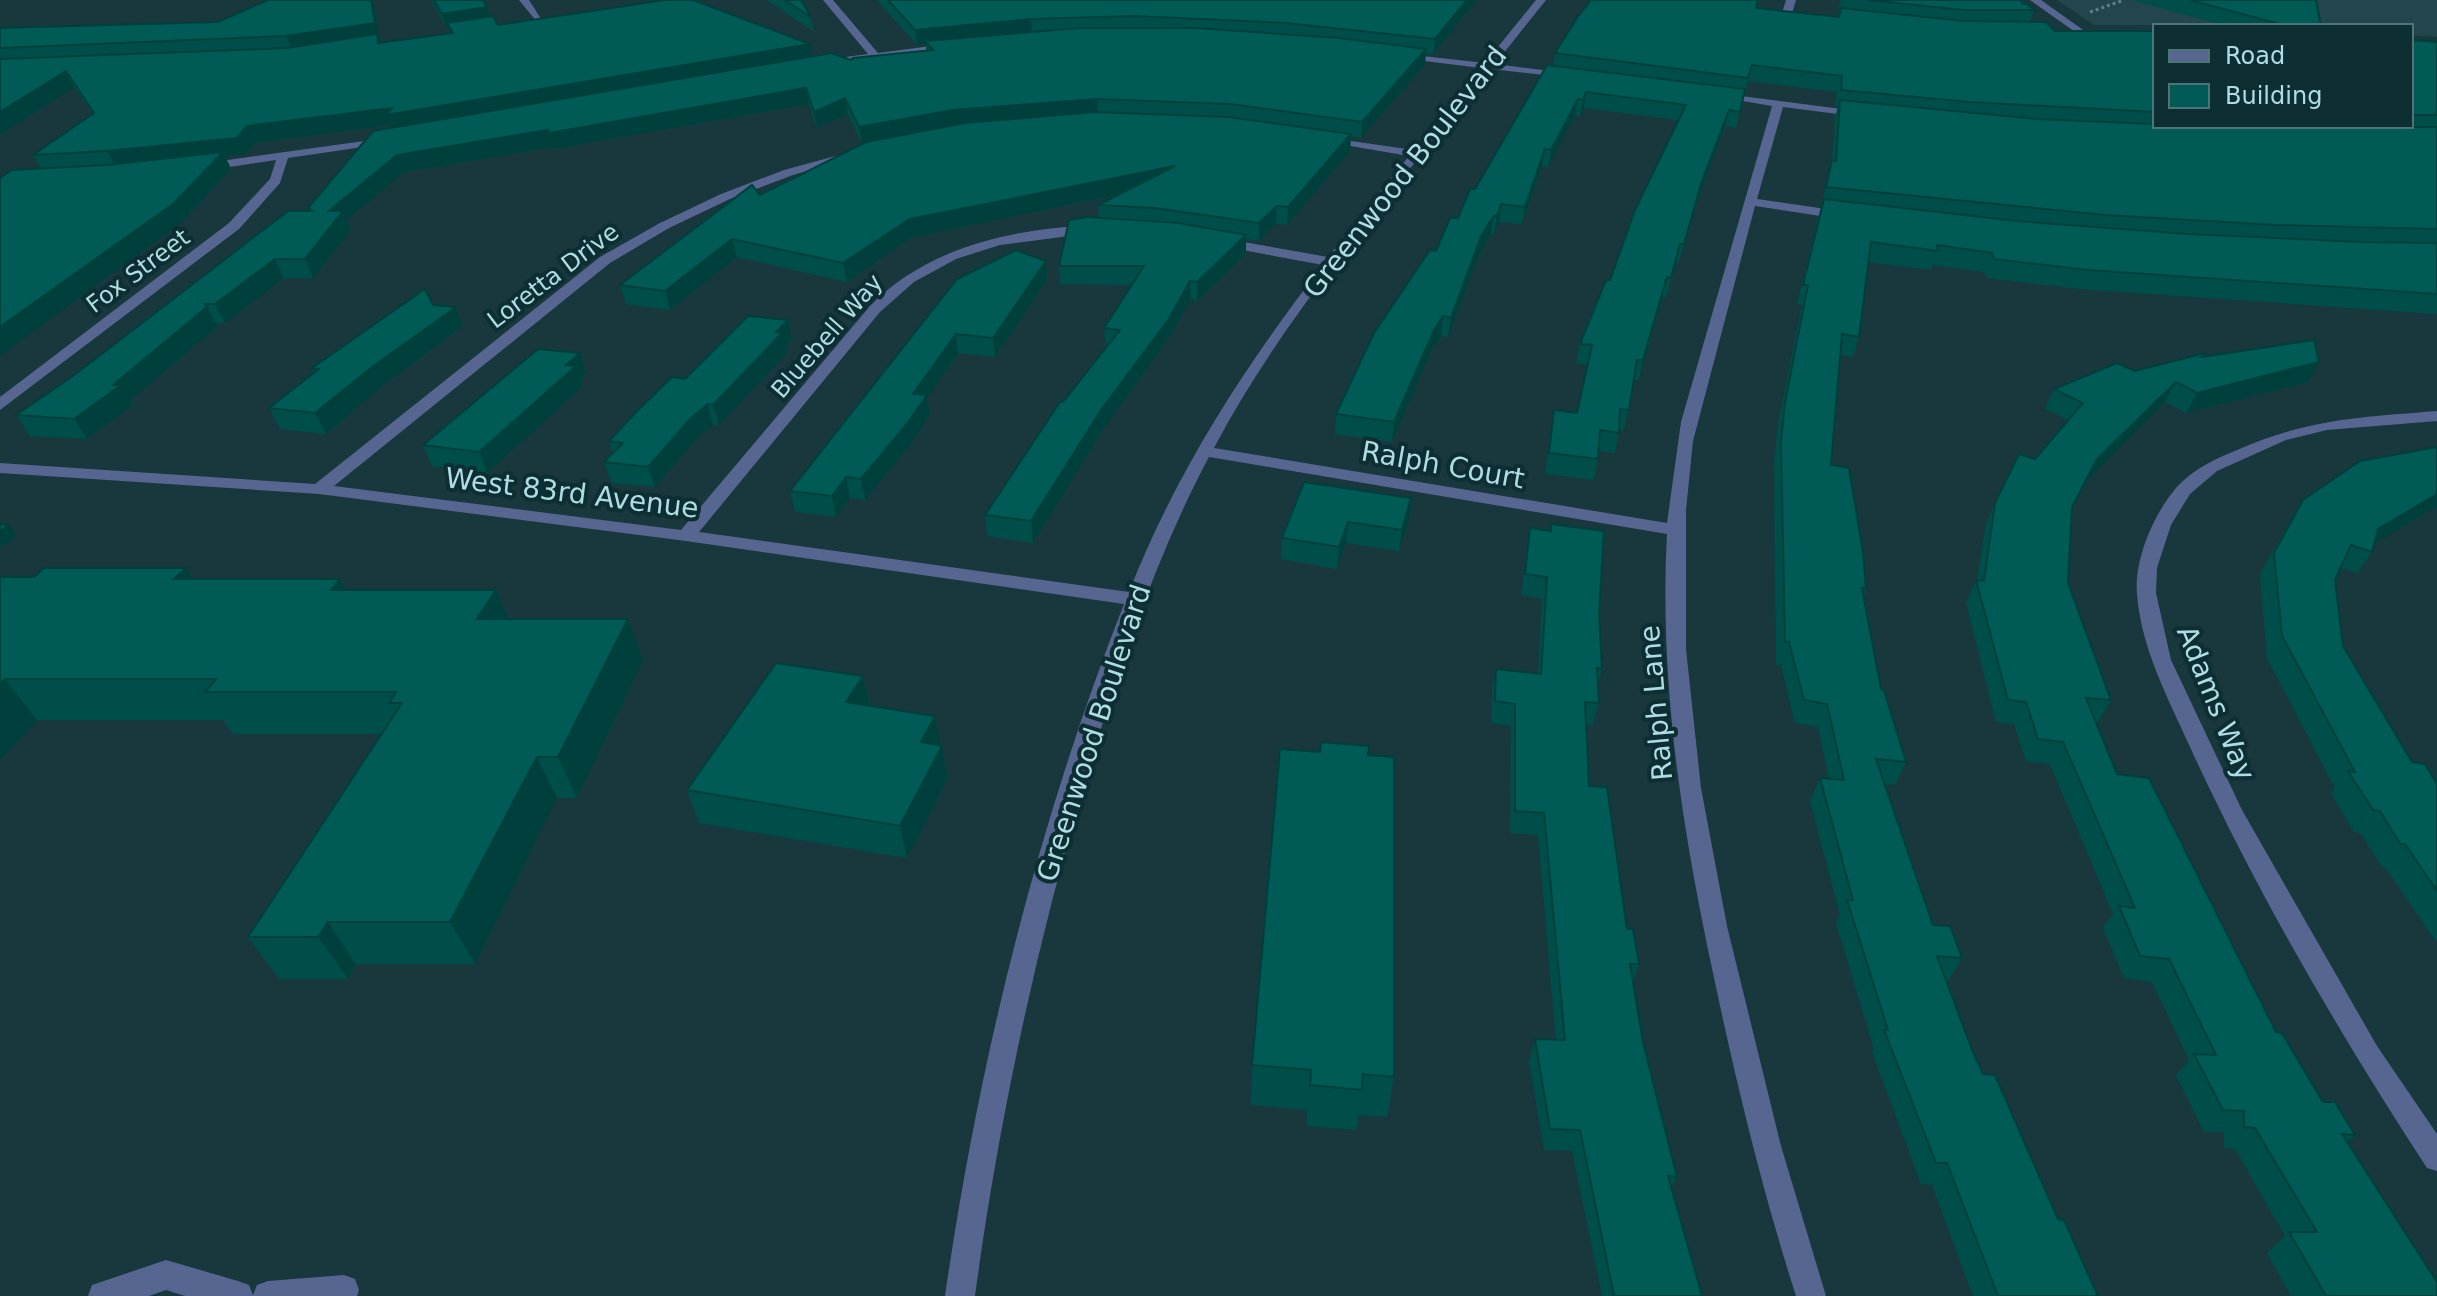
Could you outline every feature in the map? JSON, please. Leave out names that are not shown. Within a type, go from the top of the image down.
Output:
[{"type":"street","points":[[524,0],[540,20]]},
{"type":"street","points":[[828,0],[874,55]]},
{"type":"street","name":"Greenwood Boulevard","points":[[960,1296],[1011,1017],[1057,836],[1134,599],[1204,451],[1238,392],[1331,262],[1541,0]]},
{"type":"street","points":[[1787,13],[1791,0]]},
{"type":"street","points":[[2035,0],[2081,32]]},
{"type":"street","points":[[1772,12],[1800,15]]},
{"type":"street","points":[[525,22],[554,18]]},
{"type":"street","points":[[2066,32],[2096,32]]},
{"type":"street","points":[[808,66],[970,44]]},
{"type":"street","points":[[1392,54],[1580,78]]},
{"type":"street","points":[[1702,94],[1880,116]]},
{"type":"street","name":"Ralph Lane","points":[[1778,104],[1752,202],[1719,306],[1686,438],[1675,530],[1676,642],[1685,750],[1707,895],[1746,1065],[1811,1296]]},
{"type":"street","points":[[1311,137],[1418,154]]},
{"type":"street","points":[[195,167],[402,138]]},
{"type":"street","name":"Loretta Drive","points":[[319,489],[605,260],[627,246],[693,209],[734,192],[791,171],[865,151]]},
{"type":"street","name":"Fox Street","points":[[0,405],[234,226],[276,180],[283,157]]},
{"type":"street","points":[[1752,202],[1854,217]]},
{"type":"street","name":"Bluebell Way","points":[[686,536],[869,318],[905,282],[941,261],[994,243],[1067,231],[1110,229]]},
{"type":"street","points":[[1209,240],[1331,262]]},
{"type":"street","name":"Adams Way","points":[[2437,416],[2327,425],[2280,437],[2211,467],[2183,491],[2162,525],[2148,568],[2146,593],[2161,660],[2231,811],[2368,1054],[2437,1158]]},
{"type":"street","name":"Ralph Court","points":[[1204,451],[1675,530]]},
{"type":"street","name":"West 83rd Avenue","points":[[0,468],[319,489],[686,536],[1134,599]]},
{"type":"street","points":[[103,1296],[166,1275],[238,1296]]},
{"type":"street","points":[[268,1296],[344,1290]]},
{"type":"path","points":[[2083,17],[2124,0]]},
{"type":"shaded area","points":[[2057,0],[2437,0],[2437,37],[2413,35],[2413,24],[2094,25]]},
{"type":"building","points":[[268,0],[371,0],[375,23],[286,36],[0,48],[0,28],[218,22]]},
{"type":"building","points":[[434,0],[483,0],[487,7],[442,14]]},
{"type":"building","points":[[665,0],[693,0],[810,44],[386,115],[392,108],[247,126],[237,138],[107,151],[33,155],[94,113],[66,71],[0,112],[0,59],[287,48],[377,34],[378,43],[453,33],[447,23],[493,16],[498,25]]},
{"type":"building","points":[[785,0],[801,0],[811,17]]},
{"type":"building","points":[[888,0],[1467,0],[1435,39],[1286,23],[1134,16],[1031,19],[915,30]]},
{"type":"building","points":[[1591,0],[1758,0],[1756,8],[1839,17],[1841,8],[1964,21],[2046,22],[2055,31],[2153,31],[2153,112],[1970,102],[1841,90],[1842,76],[1752,65],[1748,78],[1555,53]]},
{"type":"building","points":[[1867,0],[2020,0],[2034,10],[1964,10]]},
{"type":"building","points":[[2190,0],[2316,0],[2321,24],[2280,24]]},
{"type":"building","points":[[1080,28],[1195,28],[1339,38],[1426,49],[1362,122],[1230,104],[1097,99],[953,110],[859,127],[845,98],[814,112],[806,88],[549,133],[548,130],[397,155],[329,211],[343,211],[305,259],[275,259],[215,304],[205,304],[207,307],[113,385],[121,385],[74,419],[16,415],[73,376],[288,211],[312,211],[308,208],[373,131],[832,53],[851,60],[933,50],[925,41]]},
{"type":"building","points":[[2413,40],[2437,42],[2437,115],[2413,115]]},
{"type":"building","points":[[1547,65],[1745,89],[1740,112],[1729,110],[1702,181],[1684,244],[1680,244],[1671,278],[1667,277],[1643,360],[1637,360],[1629,410],[1620,409],[1619,433],[1600,430],[1598,459],[1549,453],[1554,410],[1577,413],[1592,345],[1580,344],[1606,280],[1610,280],[1635,210],[1686,105],[1586,92],[1583,100],[1578,99],[1551,150],[1545,149],[1525,207],[1501,204],[1497,216],[1481,236],[1451,318],[1443,316],[1434,330],[1394,422],[1336,414],[1374,333],[1430,250],[1436,251],[1450,218],[1458,218],[1470,189],[1475,189]]},
{"type":"building","points":[[1840,100],[2036,119],[2153,124],[2153,128],[2437,127],[2437,229],[2276,225],[2105,215],[1826,187],[1832,160],[1836,161]]},
{"type":"building","points":[[1095,112],[1229,117],[1351,134],[1288,207],[1277,206],[1259,223],[1155,208],[1098,205],[1175,166],[910,219],[843,263],[732,239],[665,291],[620,285],[752,185],[760,195],[866,142],[965,123]]},
{"type":"building","points":[[223,152],[173,204],[0,327],[0,178],[12,170],[107,165]]},
{"type":"building","points":[[1824,199],[2017,221],[2189,234],[2437,243],[2437,294],[2088,270],[1994,259],[1992,253],[1937,245],[1938,251],[1871,242],[1859,337],[1842,334],[1831,465],[1849,468],[1863,552],[1866,588],[1862,588],[1881,689],[1884,690],[1906,762],[1876,759],[1933,925],[1950,926],[1962,958],[1937,956],[1971,1047],[1983,1074],[1995,1075],[2058,1219],[2064,1220],[2098,1296],[1998,1296],[1947,1163],[1936,1163],[1884,1030],[1888,1030],[1847,900],[1853,900],[1820,778],[1844,780],[1827,704],[1804,700],[1789,642],[1785,642],[1781,442],[1785,402],[1808,285],[1803,285]]},
{"type":"building","points":[[1087,217],[1179,223],[1246,235],[1197,282],[1190,281],[1168,320],[1101,410],[1031,521],[985,515],[1060,402],[1120,330],[1104,328],[1144,266],[1059,266],[1069,220]]},
{"type":"building","points":[[1016,250],[1046,261],[993,338],[956,334],[913,394],[927,395],[861,479],[846,477],[832,496],[790,491],[957,279]]},
{"type":"building","points":[[425,289],[433,305],[456,307],[372,367],[315,413],[269,408],[319,369],[312,368]]},
{"type":"building","points":[[748,316],[788,320],[776,332],[782,333],[713,405],[708,404],[691,418],[648,467],[604,462],[623,443],[609,441],[636,412],[672,377],[685,379]]},
{"type":"building","points":[[2314,340],[2319,362],[2197,393],[2176,382],[2097,459],[2072,507],[2068,583],[2111,700],[2086,698],[2117,774],[2149,778],[2276,1032],[2282,1033],[2323,1102],[2335,1102],[2355,1135],[2342,1134],[2437,1282],[2437,1296],[2326,1296],[2289,1232],[2317,1232],[2255,1128],[2244,1127],[2244,1111],[2223,1110],[2194,1054],[2216,1055],[2169,959],[2140,956],[2119,906],[2135,908],[2063,742],[2038,739],[2026,702],[2008,700],[1976,580],[1984,581],[1995,503],[2019,454],[2035,459],[2083,403],[2054,389],[2117,363],[2135,371],[2205,353],[2201,357]]},
{"type":"building","points":[[538,349],[580,353],[566,365],[576,366],[479,452],[423,445]]},
{"type":"building","points":[[2437,447],[2437,494],[2378,529],[2372,552],[2351,545],[2335,580],[2343,646],[2412,762],[2425,764],[2437,784],[2437,891],[2405,844],[2400,844],[2380,811],[2373,810],[2348,771],[2355,772],[2282,636],[2274,553],[2303,500],[2360,461]]},
{"type":"building","points":[[1304,482],[1411,498],[1402,530],[1348,522],[1339,547],[1282,538]]},
{"type":"building","points":[[1551,524],[1604,531],[1599,614],[1602,669],[1597,668],[1599,703],[1585,702],[1589,786],[1607,787],[1627,929],[1633,929],[1639,964],[1630,964],[1643,1042],[1677,1177],[1668,1176],[1702,1296],[1614,1296],[1580,1130],[1550,1129],[1535,1039],[1565,1040],[1544,813],[1515,811],[1515,704],[1495,701],[1496,669],[1541,674],[1547,577],[1525,574],[1530,528],[1551,531]]},
{"type":"building","points":[[44,568],[186,568],[174,579],[340,579],[331,590],[496,590],[477,619],[628,619],[558,757],[537,757],[450,922],[328,922],[318,937],[248,937],[402,703],[389,703],[396,692],[205,692],[216,679],[5,679],[0,683],[0,577],[34,577]]},
{"type":"building","points":[[776,663],[863,676],[846,702],[935,716],[921,742],[942,746],[900,826],[687,790]]},
{"type":"building","points":[[1321,742],[1369,746],[1368,755],[1394,757],[1394,1077],[1363,1074],[1362,1090],[1310,1085],[1311,1070],[1252,1065],[1280,749],[1320,752]]}]
